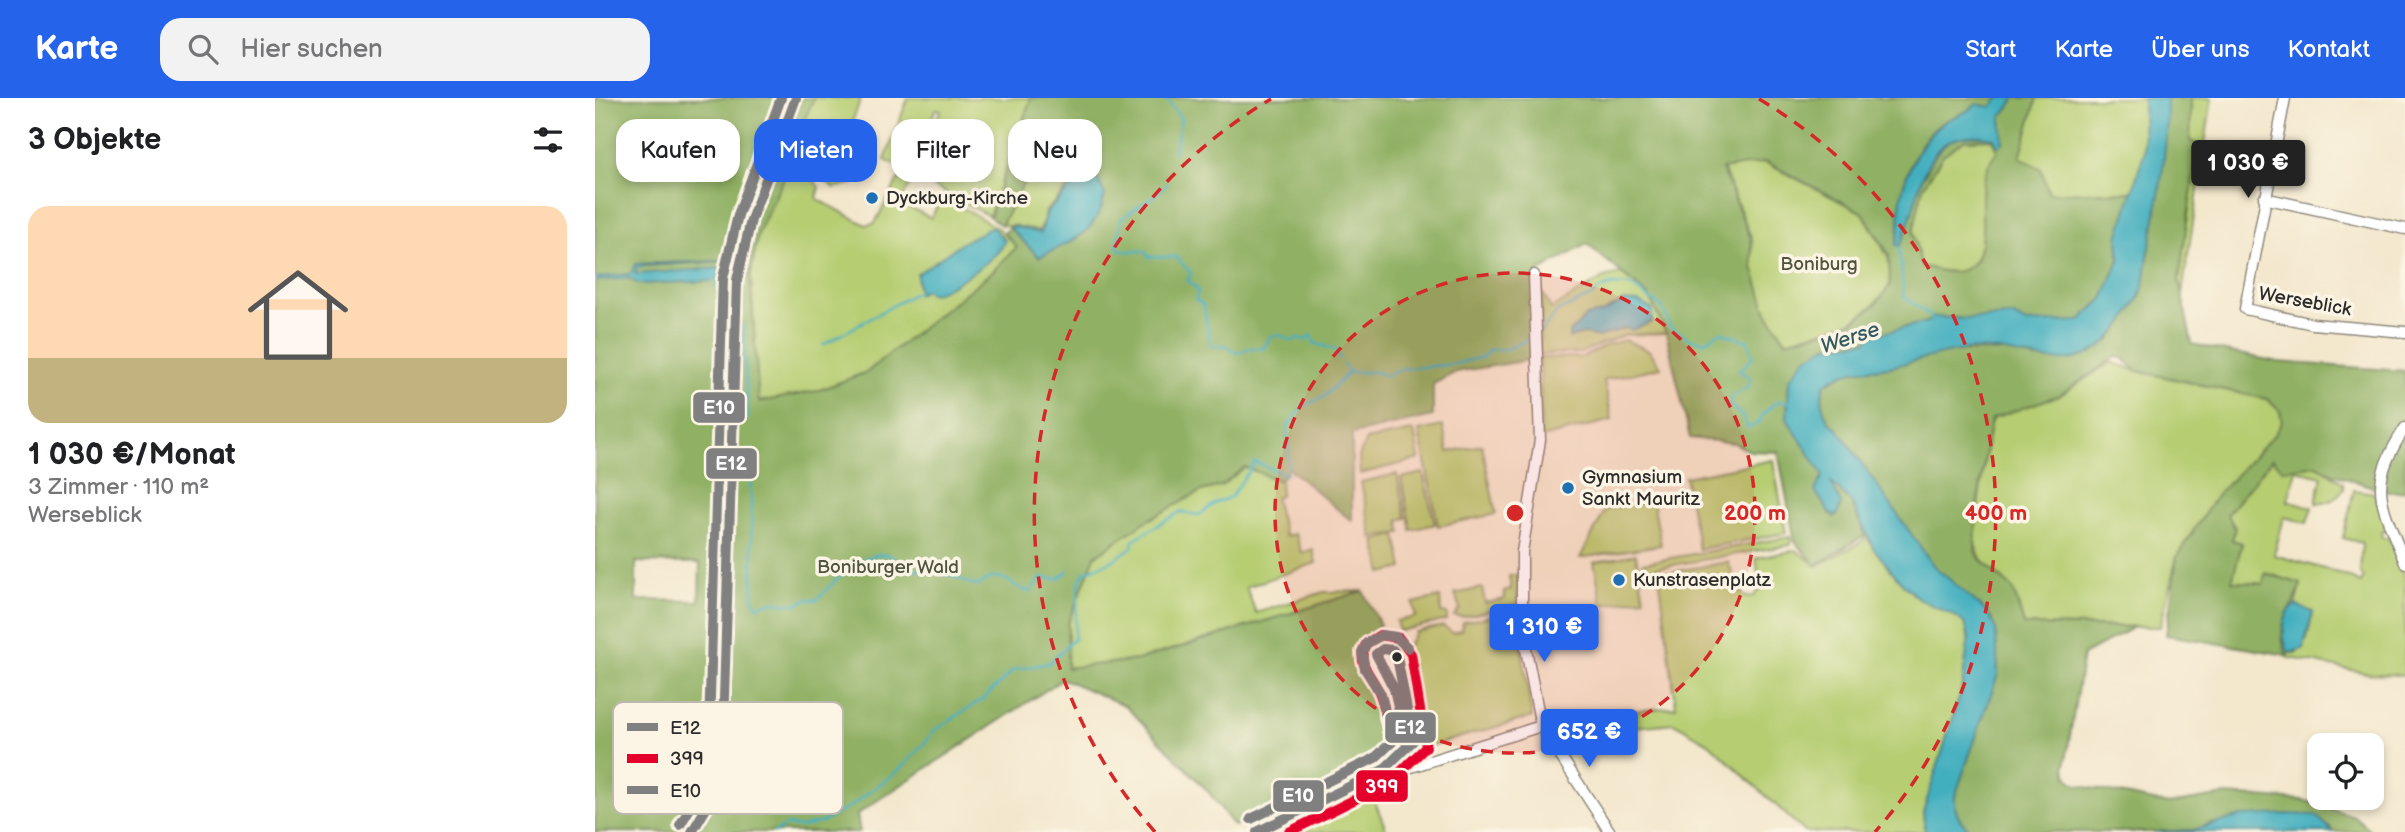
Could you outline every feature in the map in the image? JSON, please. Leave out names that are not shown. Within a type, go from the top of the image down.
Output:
[{"type":"street","points":[[724,702],[737,280],[751,219],[796,98]]},
{"type":"street","name":"Werseblick","points":[[2285,98],[2245,309],[2313,324],[2405,332]]},
{"type":"street","points":[[2264,198],[2405,229]]},
{"type":"street","points":[[1534,275],[1540,440],[1523,536],[1521,609],[1540,723],[1610,832]]},
{"type":"street","points":[[2405,428],[2385,458],[2378,489],[2405,563]]},
{"type":"street","points":[[1257,832],[1383,770],[1413,741],[1397,657],[1393,650],[1383,649],[1376,654],[1376,660],[1394,689],[1407,746]]},
{"type":"street","points":[[1383,770],[1408,768],[1540,723]]},
{"type":"street","points":[[692,832],[703,814]]},
{"type":"green space","name":"Boniburger Wald","points":[[595,98],[814,98],[804,119],[754,119],[754,182],[782,182],[758,234],[750,275],[759,402],[817,391],[867,372],[993,271],[1017,247],[1004,233],[1012,225],[1040,231],[1046,211],[1073,182],[1074,185],[1047,212],[1041,233],[1013,227],[1011,229],[1039,257],[1085,233],[1081,182],[1102,182],[1102,119],[1024,119],[1031,98],[2000,98],[1991,107],[1977,104],[1944,122],[1924,141],[1912,162],[1901,197],[1896,244],[1908,225],[1917,187],[1941,148],[1954,138],[1971,135],[1994,138],[1998,146],[2001,117],[2015,98],[2037,98],[2020,157],[2041,169],[2049,193],[2132,192],[2118,238],[2119,258],[2111,283],[2103,299],[2079,322],[2026,323],[2014,316],[1967,319],[1934,317],[1927,322],[1870,336],[1867,341],[1827,346],[1789,380],[1787,419],[1824,475],[1815,491],[1834,517],[1840,508],[1830,481],[1851,502],[1865,535],[1816,565],[1795,542],[1778,452],[1750,451],[1734,443],[1690,438],[1666,332],[1649,296],[1587,244],[1538,272],[1534,356],[1529,360],[1456,372],[1433,384],[1433,416],[1352,434],[1352,521],[1288,468],[1280,481],[1245,467],[1221,486],[1201,491],[1146,521],[1095,556],[1068,623],[1067,668],[1138,660],[1363,591],[1380,625],[1366,645],[1364,660],[1370,674],[1387,687],[1398,734],[1383,762],[1234,826],[1207,790],[1126,706],[1063,679],[857,815],[860,832],[595,832],[595,281],[629,278],[639,284],[711,281],[634,274],[637,268],[645,266],[722,261],[636,264],[630,274],[595,278]],"holes":[[[1992,139],[1997,151],[1984,177],[1981,242],[1976,259],[1971,265],[1957,272],[1921,266],[1913,232],[1923,187],[1943,155],[1964,140]],[[1766,162],[1863,213],[1889,255],[1890,285],[1876,304],[1850,324],[1786,341],[1767,313],[1753,267],[1751,239],[1722,169]],[[636,562],[700,563],[699,601],[636,600]]]},
{"type":"green space","points":[[814,98],[861,98],[853,119],[805,119]]},
{"type":"green space","points":[[908,98],[1031,98],[1024,119],[1008,119],[1008,163],[989,216],[926,182],[994,182],[994,119],[936,119],[941,110],[936,109],[931,119],[900,119]]},
{"type":"green space","points":[[2037,98],[2143,98],[2144,153],[2132,192],[2049,193],[2041,169],[2020,157]]},
{"type":"green space","points":[[2167,98],[2191,98],[2190,141],[2198,145],[2179,280],[2192,344],[2278,362],[2405,371],[2405,491],[2389,492],[2333,474],[2317,465],[2283,470],[2272,459],[2227,514],[2235,528],[2232,540],[2242,543],[2232,581],[2263,584],[2265,573],[2301,584],[2283,626],[2283,644],[2287,655],[2166,635],[2177,556],[2217,495],[2275,434],[2282,422],[2280,411],[2267,399],[2137,371],[2123,358],[2115,357],[2060,395],[1991,419],[1977,506],[1975,551],[1980,559],[2013,589],[2024,625],[2134,627],[2083,655],[2065,767],[2068,778],[2077,785],[2168,804],[2225,795],[2303,800],[2307,801],[2307,810],[2335,810],[2354,816],[2372,832],[2333,832],[2330,827],[2211,823],[2195,830],[2156,832],[1971,832],[1963,824],[1955,808],[1955,796],[1998,674],[1992,619],[1933,565],[1828,420],[1823,409],[1824,385],[1849,371],[1892,367],[1944,351],[2015,352],[2035,359],[2109,341],[2141,295],[2155,219]]},
{"type":"green space","points":[[2191,98],[2212,98],[2182,294],[2179,280],[2198,145],[2190,141]]},
{"type":"green space","points":[[1992,139],[1998,151],[1985,177],[1981,242],[1976,259],[1968,267],[1956,272],[1920,266],[1913,232],[1923,187],[1943,155],[1964,140]]},
{"type":"green space","points":[[891,144],[891,163],[885,160]]},
{"type":"green space","name":"Boniburg","points":[[1764,162],[1863,213],[1888,257],[1891,285],[1856,318],[1786,341],[1767,313],[1753,267],[1752,239],[1722,166]]},
{"type":"green space","name":"Boniburger Wald","points":[[1008,165],[1008,182],[1025,182],[1001,225],[990,217]]},
{"type":"green space","points":[[782,182],[815,182],[819,187],[817,199],[866,225],[875,223],[897,182],[909,182],[911,183],[900,203],[931,218],[942,197],[948,199],[999,229],[1017,247],[993,271],[867,372],[817,391],[758,402],[751,275],[758,233]]},
{"type":"green space","points":[[827,182],[855,182],[854,183],[834,188]]},
{"type":"green space","points":[[1023,182],[1073,182],[1046,211],[1040,231],[1002,225]]},
{"type":"green space","points":[[1621,274],[1649,296],[1666,333],[1624,335],[1580,353],[1539,354],[1542,292],[1551,309],[1604,278]],"holes":[[[1624,301],[1627,328],[1593,336],[1585,333],[1580,323],[1584,318],[1602,313]]]},
{"type":"green space","points":[[1625,340],[1650,351],[1661,367],[1604,380],[1612,420],[1541,438],[1540,358],[1583,357],[1607,345]]},
{"type":"green space","points":[[2111,362],[2137,371],[2267,399],[2280,411],[2282,422],[2275,434],[2217,495],[2177,556],[2160,627],[2024,625],[2013,591],[1982,560],[1974,537],[1989,426],[1994,416],[2060,395]]},
{"type":"green space","points":[[1443,426],[1448,452],[1482,445],[1496,514],[1438,526],[1419,431]]},
{"type":"green space","points":[[1414,431],[1419,459],[1360,474],[1359,457],[1366,440]]},
{"type":"green space","points":[[2272,458],[2300,467],[2317,465],[2343,483],[2344,489],[2328,502],[2316,503],[2322,476],[2296,470],[2288,501],[2312,507],[2307,523],[2284,517],[2274,555],[2339,573],[2361,583],[2364,577],[2360,573],[2362,543],[2343,538],[2354,490],[2374,493],[2388,530],[2381,532],[2382,538],[2389,538],[2405,581],[2405,675],[2371,674],[2286,657],[2289,653],[2296,653],[2307,640],[2313,612],[2295,605],[2301,584],[2266,573],[2263,584],[2231,582],[2242,544],[2232,540],[2227,515]]},
{"type":"green space","points":[[1773,460],[1786,533],[1699,549],[1685,477]]},
{"type":"green space","points":[[1245,467],[1280,481],[1281,494],[1275,498],[1285,536],[1295,534],[1302,553],[1313,549],[1316,563],[1246,587],[1256,613],[1324,592],[1363,591],[1138,660],[1066,668],[1068,623],[1095,556],[1146,521],[1201,491],[1221,486]]},
{"type":"green space","points":[[1423,473],[1435,524],[1411,530],[1401,478]]},
{"type":"green space","points":[[1397,474],[1406,518],[1399,520],[1401,533],[1372,537],[1361,482]]},
{"type":"green space","points":[[1653,501],[1661,545],[1580,558],[1606,509]]},
{"type":"green space","points":[[1396,535],[1403,568],[1382,573],[1375,540]]},
{"type":"green space","points":[[1865,535],[1914,595],[1959,618],[1968,636],[1967,658],[1955,715],[1923,812],[1925,832],[1805,832],[1710,744],[1674,723],[1555,735],[1551,718],[1676,707],[1659,574],[1728,562],[1739,591],[1746,597],[1754,596],[1760,588],[1756,558],[1796,550],[1817,566],[1863,541]]},
{"type":"green space","points":[[1790,537],[1791,545],[1643,570],[1642,563]]},
{"type":"green space","name":"Kunstrasenplatz","points":[[1636,554],[1644,598],[1602,605],[1594,562]]},
{"type":"green space","points":[[1518,574],[1518,604],[1463,617],[1454,616],[1460,609],[1455,594],[1482,588],[1485,603],[1505,599],[1504,591],[1511,589],[1509,576]]},
{"type":"green space","points":[[1440,597],[1441,613],[1447,614],[1447,620],[1399,631],[1396,621],[1416,617],[1413,603]]},
{"type":"green space","points":[[1509,612],[1517,617],[1532,717],[1422,748],[1401,646],[1409,644],[1415,632],[1443,626],[1453,633],[1461,630],[1463,622]]},
{"type":"green space","points":[[1370,789],[1387,832],[1283,832]]},
{"type":"water","points":[[2000,98],[2016,98],[2001,117],[2003,143],[1998,146],[1994,138],[1968,136],[1949,141],[1936,152],[1926,168],[1899,247],[1896,245],[1903,187],[1922,146],[1945,121],[1977,104],[1991,107]]},
{"type":"water","points":[[2143,98],[2167,98],[2162,177],[2145,277],[2139,297],[2119,329],[2100,347],[2078,358],[2066,360],[2038,359],[1993,350],[1967,350],[1894,366],[1848,372],[1824,385],[1822,403],[1828,420],[1837,428],[1933,565],[1987,612],[1996,629],[1998,674],[1955,796],[1958,817],[1972,832],[1925,832],[1923,812],[1961,692],[1969,637],[1965,624],[1957,617],[1919,599],[1902,583],[1874,549],[1851,502],[1830,481],[1841,503],[1837,516],[1830,514],[1815,491],[1823,475],[1787,419],[1789,380],[1804,359],[1827,346],[1867,341],[1870,336],[1927,322],[1934,317],[1967,319],[2014,316],[2026,323],[2079,321],[2103,299],[2120,258],[2118,238],[2144,153]]},
{"type":"water","points":[[1075,182],[1099,182],[1105,194],[1101,208],[1096,218],[1081,234],[1039,257],[1011,229],[1013,226],[1041,233],[1047,212]]},
{"type":"water","points":[[992,227],[1005,240],[995,255],[950,286],[932,294],[924,290],[918,294],[917,274],[963,242]]},
{"type":"water","points":[[723,261],[645,266],[637,268],[635,274],[721,268],[722,275],[711,281],[639,284],[629,278],[595,281],[595,278],[630,274],[636,264]]},
{"type":"water","points":[[1624,301],[1639,302],[1652,309],[1652,322],[1632,330],[1625,328],[1599,337],[1585,334],[1569,338],[1569,333],[1586,316],[1602,313]]},
{"type":"water","points":[[2295,605],[2313,612],[2303,649],[2289,653],[2284,628],[2287,615]]},
{"type":"water","points":[[2316,815],[2333,832],[2156,832],[2194,830],[2241,816]]},
{"type":"waterway","points":[[1156,98],[1168,101],[1181,119],[1174,152]]},
{"type":"waterway","points":[[1167,184],[1121,219],[1117,246],[1122,251],[1145,251],[1149,257],[1176,257],[1191,273],[1188,281],[1198,290],[1196,300],[1203,304],[1211,346],[1227,346],[1237,353],[1251,348],[1263,349],[1270,337],[1280,335],[1292,341],[1298,338],[1306,340],[1312,335],[1314,343],[1336,350],[1340,359]]},
{"type":"waterway","points":[[1899,247],[1904,297],[1929,315],[1932,321]]},
{"type":"waterway","points":[[710,279],[714,279],[722,300]]},
{"type":"waterway","points":[[1542,331],[1558,311],[1592,296],[1600,289],[1612,285],[1631,286],[1662,307],[1670,327],[1689,339],[1704,342],[1720,332],[1748,341],[1753,357],[1739,371],[1749,376],[1749,387],[1731,397],[1730,405],[1742,416],[1748,428],[1760,422],[1762,415],[1776,402],[1787,402]]},
{"type":"waterway","points":[[823,345],[917,292]]},
{"type":"waterway","points":[[743,323],[748,419]]},
{"type":"waterway","points":[[843,811],[899,770],[927,741],[932,732],[983,699],[1014,670],[1049,663],[1074,639],[1079,583],[1084,572],[1112,561],[1132,547],[1133,540],[1180,512],[1199,515],[1217,502],[1231,497],[1255,462],[1286,475],[1289,459],[1287,428],[1302,407],[1324,397],[1349,372],[1376,372],[1386,376],[1401,369],[1455,364],[1483,357],[1489,350],[1507,349],[1529,339]]},
{"type":"waterway","points":[[1343,364],[1349,372]]},
{"type":"waterway","points":[[750,450],[753,598],[757,606],[771,602],[797,604],[808,599],[817,600],[857,562],[877,555],[888,555],[905,566],[952,576],[978,586],[986,580],[1000,578],[1030,592],[1041,578],[1058,579],[1068,571]]},
{"type":"waterway","points":[[775,832],[786,825],[801,827],[823,822],[837,814]]},
{"type":"transit line","name":"E10","points":[[710,702],[723,278],[738,215],[781,98]]},
{"type":"transit line","name":"E12","points":[[724,702],[737,280],[751,220],[796,98]]},
{"type":"transit line","name":"399","points":[[1289,832],[1390,782],[1426,747],[1411,654],[1399,638],[1380,635],[1366,644],[1363,658],[1381,697],[1392,742]]},
{"type":"transit line","name":"E10","points":[[1251,819],[1375,758],[1392,742],[1381,694],[1365,669],[1362,652],[1367,643],[1382,635],[1396,637],[1408,648]]},
{"type":"transit line","name":"E12","points":[[1257,832],[1383,770],[1413,741],[1397,657],[1393,650],[1383,649],[1376,654],[1394,689],[1407,746]]},
{"type":"transit line","name":"E10","points":[[680,825],[687,814]]},
{"type":"transit line","name":"E12","points":[[692,832],[703,814]]},
{"type":"place","name":"Dyckburg-Kirche","points":[[872,198]]},
{"type":"place","name":"Gymnasium Sankt Mauritz","points":[[1568,488]]},
{"type":"place","name":"Kunstrasenplatz","points":[[1619,580]]},
{"type":"water label","name":"Werse","points":[[1850,338]]}]
